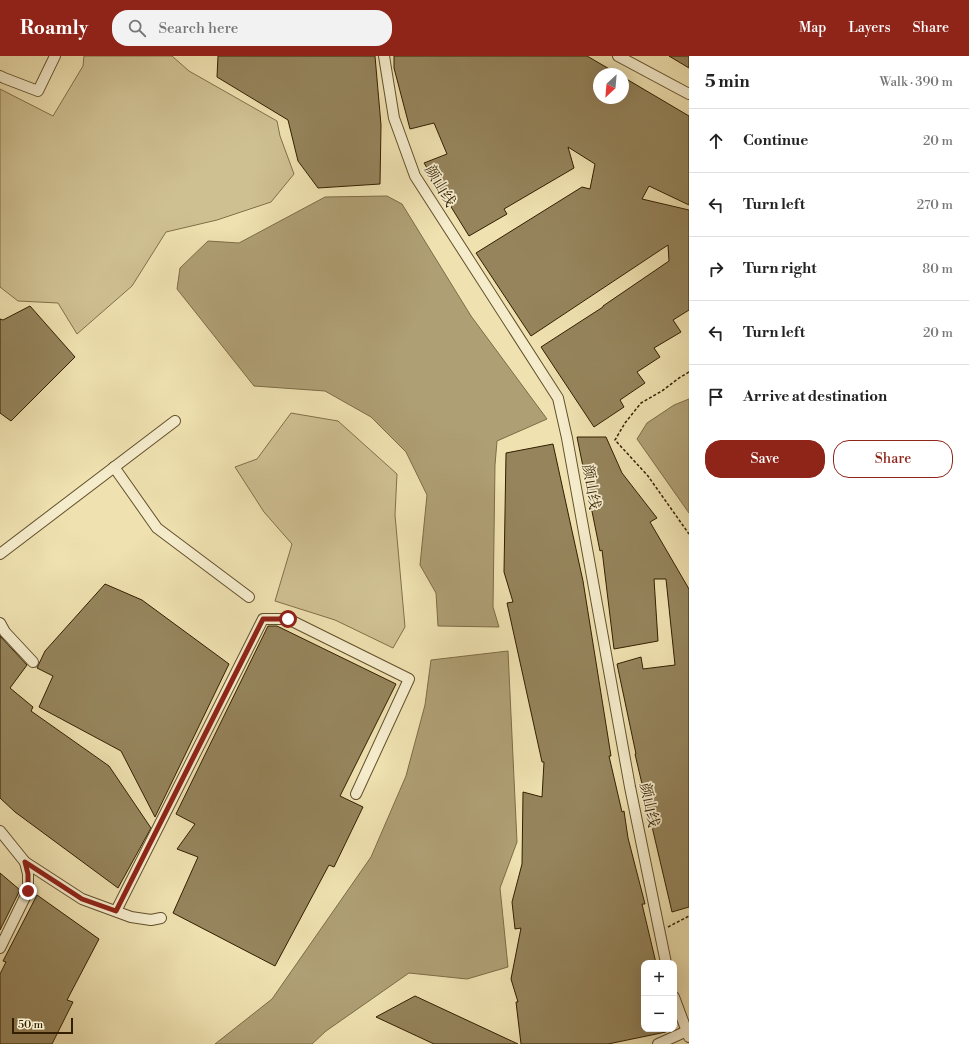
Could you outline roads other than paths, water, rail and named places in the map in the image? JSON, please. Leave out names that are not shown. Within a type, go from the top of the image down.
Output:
[{"type":"street","points":[[0,76],[38,91],[55,56]]},
{"type":"street","name":"颜山线","points":[[384,56],[394,118],[415,176],[558,398],[567,438],[630,787],[665,960]]},
{"type":"street","points":[[618,56],[689,94]]},
{"type":"street","points":[[0,554],[175,420]]},
{"type":"street","points":[[114,467],[157,528],[249,597]]},
{"type":"street","points":[[116,911],[263,619],[288,619],[409,679],[356,794]]},
{"type":"street","points":[[0,623],[5,632],[33,662]]},
{"type":"street","points":[[0,830],[25,862],[82,899],[131,917],[151,920],[161,918]]},
{"type":"street","points":[[0,948],[28,891],[28,874],[25,862]]},
{"type":"street","points":[[658,1044],[688,1034],[677,1005]]}]
